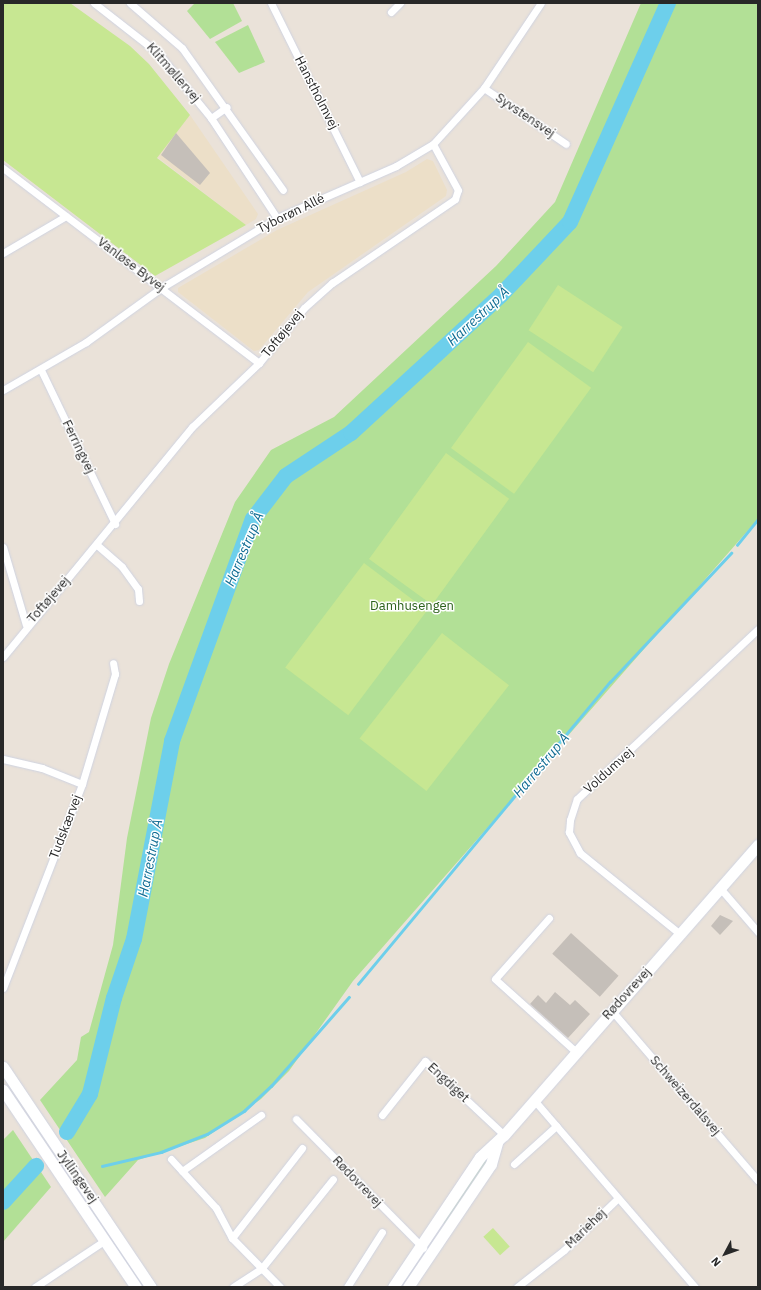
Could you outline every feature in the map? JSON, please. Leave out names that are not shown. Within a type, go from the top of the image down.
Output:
[{"type":"street","name":"Klitmøllervej","points":[[94,3],[158,53],[211,118],[277,218]]},
{"type":"street","name":"Klitmøllervej","points":[[130,3],[167,32],[227,107],[283,190]]},
{"type":"street","name":"Hanstholmvej","points":[[271,3],[360,182]]},
{"type":"street","points":[[392,12],[400,3]]},
{"type":"street","name":"Tyborøn Allé","points":[[3,390],[40,370],[160,288],[277,218],[360,182],[433,144],[484,88],[541,3]]},
{"type":"street","name":"Syvstensvej","points":[[484,88],[566,144]]},
{"type":"street","points":[[211,118],[227,107]]},
{"type":"street","name":"Toftøjevej","points":[[3,657],[5,648],[115,524],[192,427],[259,364],[304,308],[332,283],[455,199],[458,190],[433,144]]},
{"type":"street","name":"Vanløse Byvej","points":[[3,168],[259,364]]},
{"type":"street","points":[[3,253],[66,216]]},
{"type":"street","name":"Ferringvej","points":[[40,370],[115,524]]},
{"type":"street","points":[[97,545],[122,567],[138,589],[139,601]]},
{"type":"street","points":[[3,547],[24,628]]},
{"type":"street","name":"Voldumvej","points":[[680,934],[580,853],[569,832],[570,820],[577,799],[758,629]]},
{"type":"street","name":"Tudskærvej","points":[[3,988],[82,784],[115,674],[113,663]]},
{"type":"street","points":[[3,759],[42,768],[82,784]]},
{"type":"street","name":"Rødovrevej","points":[[393,1287],[419,1245],[471,1168],[500,1139],[758,845]]},
{"type":"street","points":[[720,888],[758,932]]},
{"type":"street","points":[[549,918],[494,979],[576,1052]]},
{"type":"street","name":"Schweizerdalsvej","points":[[612,1011],[758,1181]]},
{"type":"street","name":"Engdiget","points":[[382,1115],[426,1061],[500,1139]]},
{"type":"street","name":"Jyllingevej","points":[[3,1067],[151,1287]]},
{"type":"street","name":"Jyllingevej","points":[[3,1090],[136,1287]]},
{"type":"street","name":"Mariehøj","points":[[534,1100],[617,1199],[695,1287]]},
{"type":"street","points":[[182,1171],[261,1115]]},
{"type":"street","name":"Rødovrevej","points":[[296,1119],[419,1245],[430,1252]]},
{"type":"street","points":[[514,1164],[556,1126]]},
{"type":"street","name":"Rødovrevej","points":[[408,1287],[490,1164],[500,1139]]},
{"type":"street","points":[[232,1238],[302,1148]]},
{"type":"street","points":[[171,1159],[216,1208],[232,1238],[280,1287]]},
{"type":"street","points":[[234,1287],[261,1269],[333,1179]]},
{"type":"street","name":"Mariehøj","points":[[517,1287],[564,1250],[617,1199]]},
{"type":"street","points":[[347,1287],[382,1232]]},
{"type":"street","points":[[35,1287],[104,1241]]},
{"type":"shaded area","points":[[190,115],[258,214],[256,219],[246,225],[157,157]]},
{"type":"shaded area","points":[[427,159],[433,161],[447,190],[446,196],[308,292],[259,350],[254,351],[178,292],[178,288],[277,230],[406,172]]},
{"type":"green space","points":[[3,3],[70,3],[130,46],[149,64],[190,115],[157,158],[246,225],[155,276],[3,160]]},
{"type":"green space","points":[[195,3],[233,3],[242,21],[210,39],[187,11]]},
{"type":"green space","name":"Damhusengen","points":[[641,3],[758,3],[758,519],[353,981],[289,1071],[261,1099],[205,1138],[138,1160],[105,1197],[40,1100],[77,1060],[81,1037],[89,1032],[113,945],[127,838],[151,718],[169,664],[235,502],[271,450],[334,417],[496,266],[555,202]]},
{"type":"green space","points":[[248,25],[265,62],[239,73],[215,42]]},
{"type":"green space","points":[[558,285],[623,327],[593,372],[529,330]]},
{"type":"green space","points":[[528,342],[591,388],[514,494],[451,448]]},
{"type":"green space","points":[[446,453],[509,499],[432,605],[369,559]]},
{"type":"green space","points":[[364,563],[427,611],[348,715],[285,668]]},
{"type":"green space","points":[[442,633],[509,685],[426,791],[360,739]]},
{"type":"green space","points":[[13,1130],[51,1187],[3,1242],[3,1140]]},
{"type":"green space","points":[[492,1153],[444,1224],[441,1216],[478,1163]]},
{"type":"green space","points":[[493,1228],[510,1247],[500,1255],[483,1237]]},
{"type":"building","points":[[176,133],[210,173],[200,185],[161,155]]},
{"type":"building","points":[[720,915],[733,921],[720,935],[711,926]]},
{"type":"building","points":[[571,933],[619,976],[600,997],[552,954]]},
{"type":"building","points":[[555,992],[570,1005],[575,1000],[590,1014],[568,1038],[530,1004],[538,995],[546,1003]]},
{"type":"waterway","name":"Harrestrup Å","points":[[67,1132],[90,1094],[114,998],[134,939],[172,741],[253,519],[286,476],[351,433],[501,295],[570,222],[668,3]]},
{"type":"waterway","name":"Harrestrup Å","points":[[737,545],[758,519]]},
{"type":"waterway","name":"Harrestrup Å","points":[[358,984],[610,682],[731,553]]},
{"type":"waterway","name":"Harrestrup Å","points":[[102,1166],[161,1152],[207,1134],[244,1111],[271,1086],[349,997]]},
{"type":"waterway","name":"Harrestrup Å","points":[[3,1202],[36,1166]]}]
